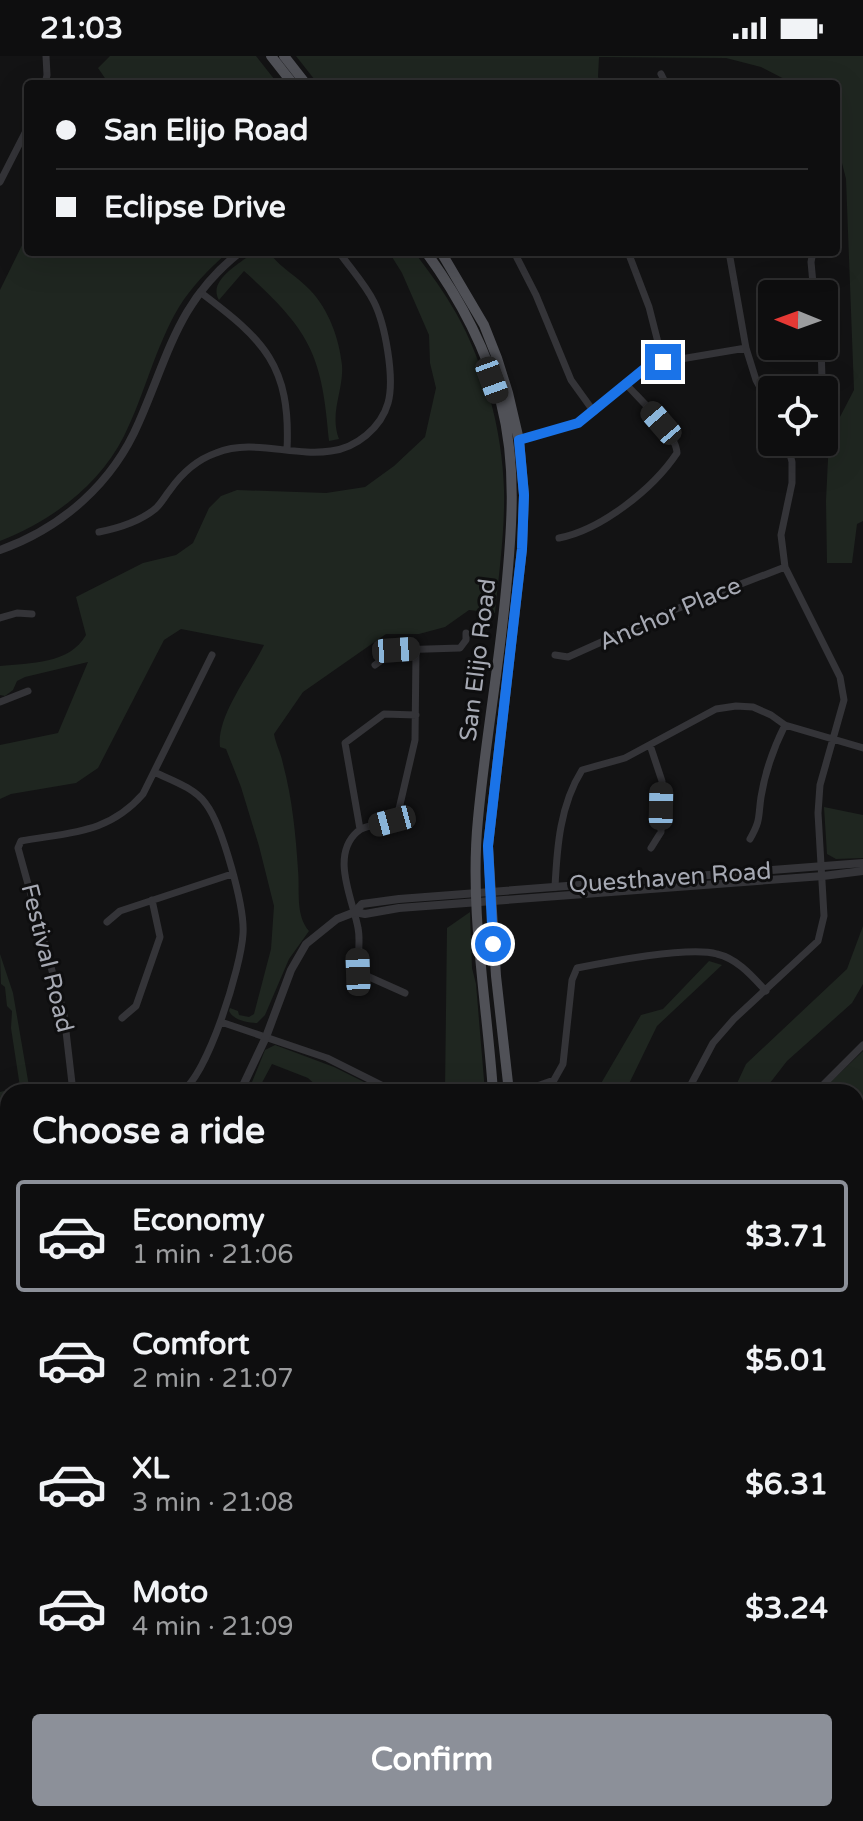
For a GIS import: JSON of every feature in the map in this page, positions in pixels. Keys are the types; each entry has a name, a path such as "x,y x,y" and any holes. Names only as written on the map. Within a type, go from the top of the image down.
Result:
{"main road":[{"path":"271,56 290,80"},
{"path":"284,56 303,80"},
{"name":"San Elijo Road","path":"429,256 475,332 501,404 511,467 513,519 478,821 477,898 492,1084"},
{"name":"San Elijo Road","path":"443,256 484,325 508,393 519,440 524,495 522,549 489,838 490,897 508,1084"}],"street":[{"path":"46,56 46,80"},
{"path":"661,74 664,80"},
{"path":"0,182 24,135"},
{"path":"0,550 29,538 65,517 98,488 140,422 174,333 200,292 236,256"},
{"path":"99,532 126,526 156,508 177,480 196,462 219,451 242,447 313,452 343,449 361,439 376,425 388,403 390,378 385,337 374,302 342,256"},
{"path":"516,256 536,295 571,380 594,412"},
{"path":"630,256 649,307 663,362"},
{"path":"730,256 746,348 758,384"},
{"path":"812,256 813,280"},
{"path":"200,292 255,337 273,361 282,382 289,418 287,450"},
{"path":"519,440 578,423 643,370 663,362 746,348"},
{"path":"559,538 579,534 644,491 677,453 677,445 661,423 625,383"},
{"path":"691,1084 713,1043 818,941 824,916 818,813 820,785 844,700 840,677 785,567 781,535 792,483 790,456"},
{"name":"Anchor Place","path":"555,655 568,657 666,613 785,567"},
{"path":"0,618 17,613 32,614"},
{"path":"375,665 396,650 460,648 466,640 466,633"},
{"path":"405,993 358,972 360,934 346,881 346,847 360,829 392,821 399,809 415,740 416,651"},
{"path":"190,1084 199,1072 221,1022 243,933 232,874 216,818 204,800 154,772 212,655"},
{"path":"0,702 28,691"},
{"path":"555,887 560,827 582,770 625,758 716,709 753,707 785,725 863,748"},
{"path":"360,829 345,743 384,714 416,715"},
{"path":"750,839 759,822 768,769 785,725"},
{"path":"650,745 662,781 661,832 651,848"},
{"name":"Festival Road","path":"72,1084 64,1014 18,848 21,841 102,826 128,811 143,794 154,772"},
{"name":"Questhaven Road","path":"244,1084 266,1037 291,970 306,944 337,919 355,912 362,904 822,872 863,863"},
{"name":"Questhaven Road","path":"490,897 555,887 863,871"},
{"path":"107,922 120,911 232,874"},
{"path":"122,1018 136,1006 160,937 152,900"},
{"path":"543,1084 554,1080 563,1064 572,980 577,968 699,950 720,954 745,968 766,991"},
{"path":"221,1022 327,1058 379,1084"},
{"path":"824,1084 863,1045"}],"shaded area":[{"path":"110,56 256,56 275,80 106,80 98,68"},
{"path":"296,56 863,56 863,521 857,524 852,563 827,563 828,456 838,456 838,421 854,390 846,179 840,155 840,80 786,80 761,67 726,58 599,57 600,80 315,80"},
{"path":"24,241 24,256 224,256 179,307 163,338 124,436 101,471 55,512 0,541 0,290"},
{"path":"249,256 272,256 323,306 332,325 342,365 336,411 339,439 329,441 322,385 316,364 298,327 284,310 244,271 219,300 217,293 221,279"},
{"path":"391,256 417,256 466,332 490,398 500,445 504,490 495,613 469,610 445,627 419,634 386,634 303,692 274,734 291,803 300,910 309,931 289,959 265,1015 257,1023 249,1022 237,1019 229,1011 230,1008 238,1011 239,1015 249,1017 254,1014 271,949 274,906 241,787 226,749 220,747 220,735 229,708 264,645 181,629 164,640 98,768 76,783 11,794 0,799 0,745 58,733 88,662 25,677 17,681 13,690 5,696 0,695 0,666 36,663 70,652 86,635 76,597 143,563 176,555 193,543 209,508 221,496 237,490 326,493 365,487 394,466 425,437 436,388 430,363 429,335"},
{"path":"824,807 863,815 863,858 836,859 827,854"},
{"path":"470,912 472,968 484,1084 445,1084 447,928"},
{"path":"863,926 863,984 852,1003 787,1061 769,1084 737,1084 746,1064 847,969"},
{"path":"0,954 13,993 29,1084 20,1084 11,1028 12,1011 7,1006 5,987 1,984"},
{"path":"709,961 722,965 657,1026 629,1084 601,1084 641,1015 663,1009"},
{"path":"275,1045 334,1067 368,1084 314,1084 308,1078 272,1064 261,1084 251,1084 265,1050"},
{"path":"863,1051 863,1084 828,1084"}],"route":[{"path":"493,944 488,846 522,549 524,495 519,440 578,423 643,370 663,362"}]}
